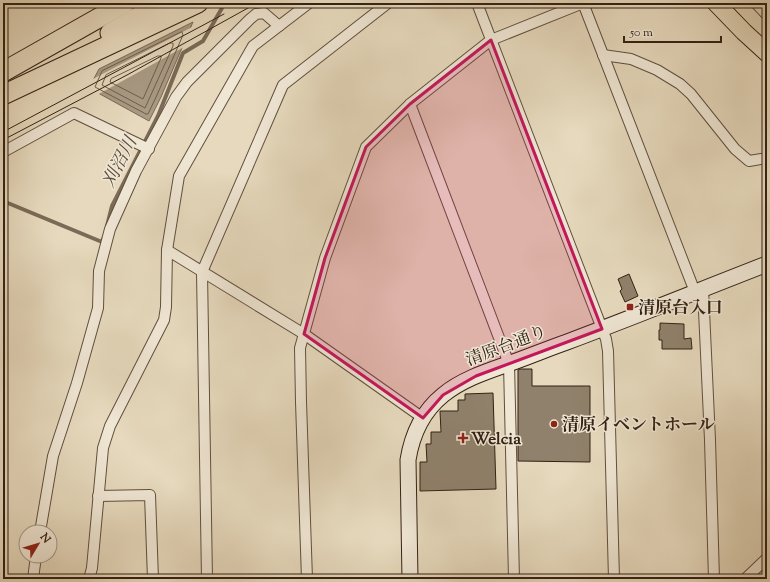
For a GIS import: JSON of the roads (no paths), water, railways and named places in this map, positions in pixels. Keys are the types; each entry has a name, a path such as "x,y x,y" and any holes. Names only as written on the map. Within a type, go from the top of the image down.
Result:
{"highway":[{"path":"3,68 101,3"},
{"path":"3,72 125,3"},
{"path":"3,94 162,3"},
{"path":"3,94 198,3"}],"main road":[{"path":"716,3 767,53"}],"street":[{"path":"89,579 92,568 103,448 110,426 164,320 166,307 168,250 179,176 253,46 309,3"},
{"path":"207,579 202,272 283,85 388,3"},
{"path":"477,3 602,329 608,351 614,579"},
{"path":"307,579 300,348 325,258 366,147 410,104 491,40 583,3 699,290 710,448 714,579"},
{"path":"41,524 53,456 77,383 98,308 98,271 110,229 136,171 144,146 187,82 250,18 256,14 264,13 279,26"},
{"path":"603,54 631,59 657,70 680,84 691,94 735,149 749,161 767,158"},
{"path":"410,104 509,364 514,579"},
{"path":"3,152 74,113 144,146"},
{"path":"168,250 304,334 423,418"},
{"name":"清原台通り","path":"410,579 408,460 410,446 423,418 437,400 456,386 476,376 602,329 767,264"},
{"path":"98,496 150,495 153,579"},
{"path":"745,579 767,558"},
{"path":"33,579 35,564"}],"water":[{"path":"193,22 161,97 149,121 89,88 99,69"}],"waterway":[{"name":"刈沼川","path":"107,226 112,206 158,116 183,53 203,41 222,8"},
{"name":"刈沼川","path":"3,201 102,242 103,239"}],"tram line":[{"path":"3,140 127,75 257,3"},
{"path":"748,3 767,23"},
{"path":"3,132 224,14"}],"place":[{"name":"清原台入口","path":"630,307"},
{"name":"清原イベントホール","path":"554,424"},
{"name":"Welcia","path":"463,438"}]}
